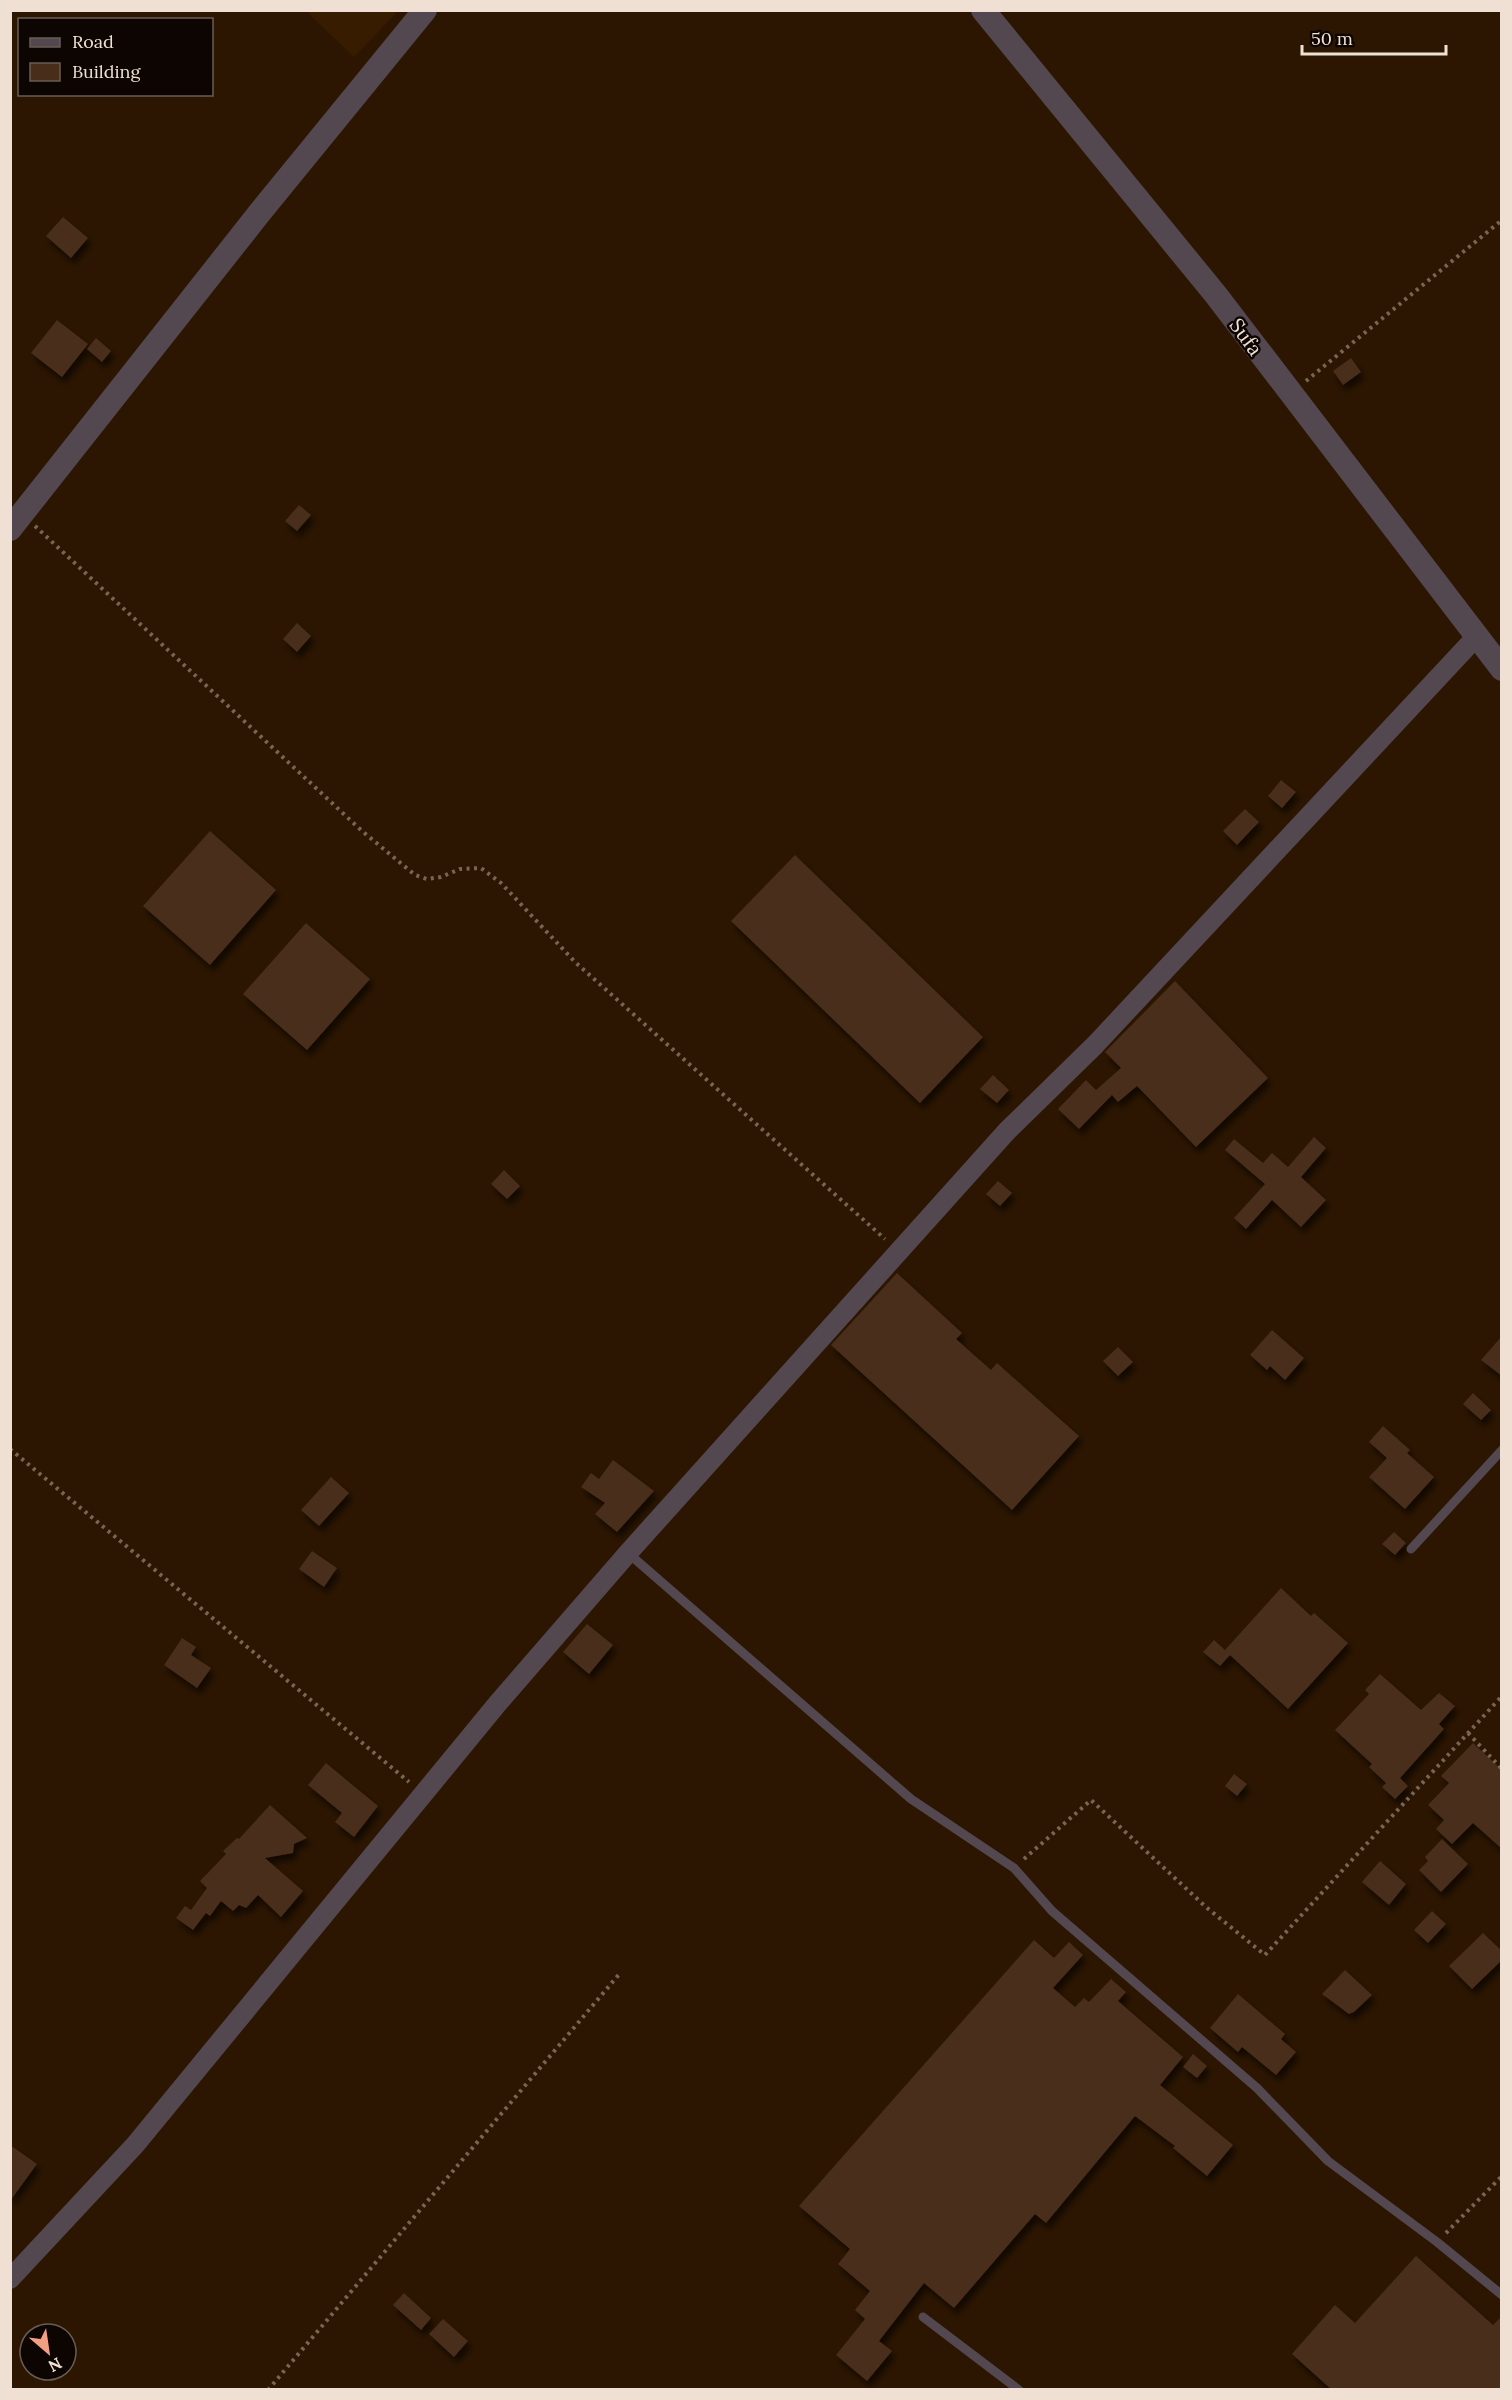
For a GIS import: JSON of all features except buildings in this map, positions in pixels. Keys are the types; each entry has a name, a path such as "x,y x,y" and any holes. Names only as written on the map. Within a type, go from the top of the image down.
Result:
{"street":[{"path":"16,522 254,220 425,10"},
{"name":"Sufa","path":"983,10 1216,295 1289,394 1502,669"},
{"path":"10,2279 135,2145 423,1794 628,1553 1007,1131 1095,1045 1477,636"}],"lane":[{"path":"1411,1549 1502,1450"},
{"path":"628,1553 911,1799 1014,1868 1052,1911 1257,2088 1328,2161 1437,2242 1502,2295"},
{"path":"923,2317 1019,2390"}],"path":[{"path":"1289,394 1502,220"},
{"path":"16,522 362,831 415,875 427,879 441,877 460,869 480,868 501,883 575,963 899,1251"},
{"path":"10,1449 423,1794"},
{"path":"1014,1868 1091,1800 1206,1907 1265,1955 1502,1696"},
{"path":"1468,1734 1502,1769"},
{"path":"268,2390 621,1972"},
{"path":"1437,2242 1502,2176"}],"shaded area":[{"path":"306,11 398,11 354,57"}]}
